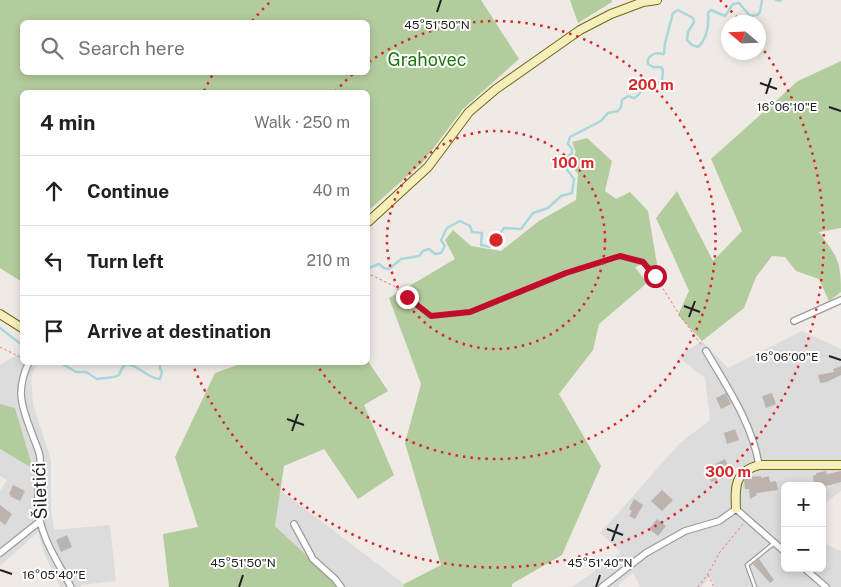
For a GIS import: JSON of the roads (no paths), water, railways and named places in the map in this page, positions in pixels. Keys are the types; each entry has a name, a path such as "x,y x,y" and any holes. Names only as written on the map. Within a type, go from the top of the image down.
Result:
{"street":[{"path":"370,220 428,167 470,112 496,89 580,30 611,14 643,2 657,0"},
{"path":"794,321 841,300"},
{"path":"0,314 20,327"},
{"path":"706,351 742,413 754,440 759,465"},
{"name":"Šiletići","path":"28,365 21,382 20,392 24,410 40,456 39,522 48,544 71,587"},
{"path":"781,549 736,509 736,485 738,480 743,473 759,465 841,464"},
{"path":"602,587 646,553 684,531 719,521 736,509"},
{"path":"0,553 39,522"},
{"path":"294,524 313,559 341,587"},
{"path":"809,572 826,587"}],"lane":[{"path":"755,587 747,565 774,543"}],"waterway":[{"path":"370,268 379,264 389,269 401,259 419,256 423,251 429,249 435,254 441,253 445,246 441,240 447,228 460,221 470,226 472,232 482,233 481,245 490,247 504,228 521,229 533,213 548,208 561,196 572,193 574,179 565,167 566,158 572,153 572,149 568,144 570,137 601,121 608,113 618,111 622,100 628,96 634,98 647,85 662,82 663,70 661,67 653,67 648,64 648,59 655,54 664,54 673,13 678,10 693,18 694,22 688,32 687,40 692,45 698,47 705,36 708,27 708,13 711,10 725,16 733,4 739,3 750,16 757,15 760,12 762,0"},
{"path":"776,0 781,0"},
{"path":"0,328 20,343"},
{"path":"64,365 76,372 86,372 97,379 119,375 125,365"},
{"path":"131,365 151,377 160,379 162,372 160,365"}],"park label":[{"name":"Grahovec","path":"427,60"}]}
